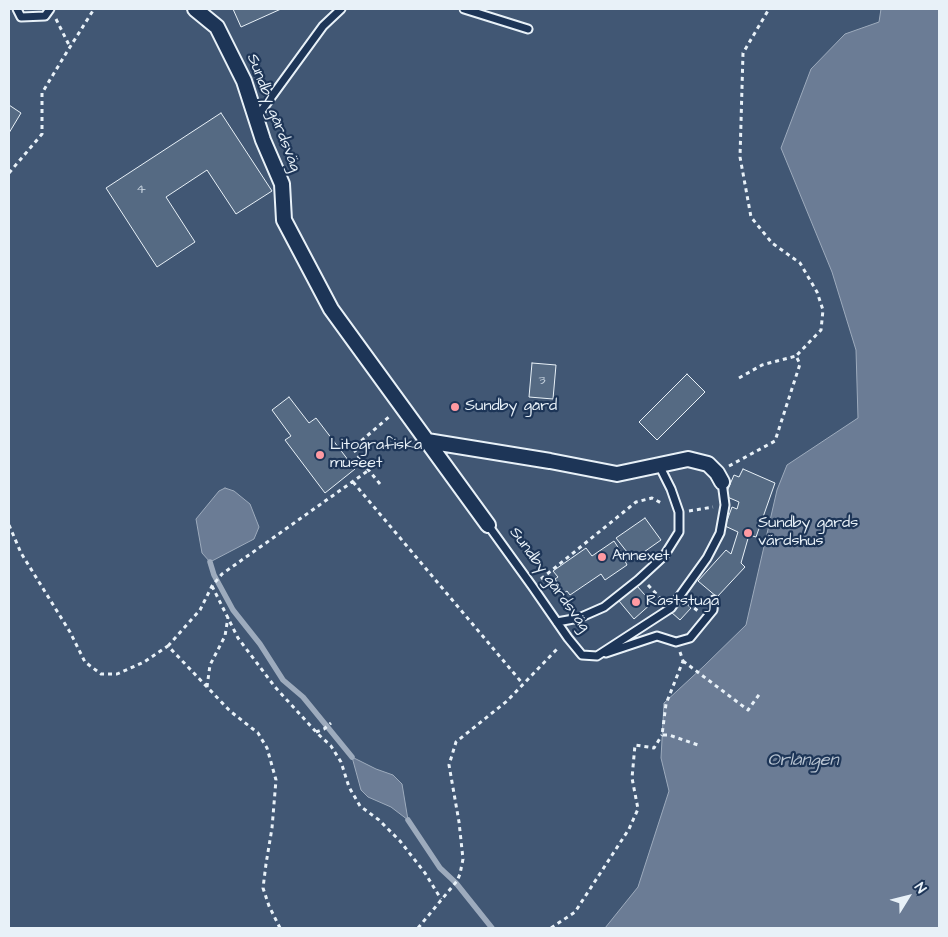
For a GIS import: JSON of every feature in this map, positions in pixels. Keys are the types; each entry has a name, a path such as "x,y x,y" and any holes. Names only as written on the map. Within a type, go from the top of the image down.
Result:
{"street":[{"name":"Sundby gårdsväg","path":"195,9 217,27 244,81 263,140 282,184 284,220 332,308 488,525"},
{"path":"428,441 617,474 688,459 708,464 719,477"}],"lane":[{"path":"17,9 21,17 45,16 52,11"},
{"path":"256,118 323,26 341,9"},
{"path":"464,9 528,29"},
{"path":"557,622 579,618 604,607 664,556 679,532 679,512 671,489 659,465"},
{"path":"597,656 671,608 707,558 720,533 725,505 719,477"},
{"name":"Sundby gårdsväg","path":"488,525 582,655 597,656"},
{"path":"597,656 657,636 676,642 690,638 713,610 714,600"}],"path":[{"path":"9,174 42,134 42,93 94,9"},
{"path":"739,378 762,365 796,356 821,330 822,310 816,292 800,263 772,243 751,217 740,157 743,52 769,9"},
{"path":"52,11 70,47"},
{"path":"719,477 775,441 800,364 796,356"},
{"path":"380,484 353,448 402,406"},
{"path":"9,525 21,553 70,632 85,662 101,674 117,674 144,662 168,646 200,610 212,586 222,574 368,470"},
{"path":"353,482 523,684"},
{"path":"532,586 556,564 636,502 652,498 679,512 725,505"},
{"path":"640,578 671,608"},
{"path":"212,586 238,638 275,688 331,746 340,762 349,787 360,806 379,820 400,841 425,873 441,899"},
{"path":"680,596 707,618"},
{"path":"207,687 210,665 225,636 228,617"},
{"path":"418,928 457,881 460,874 463,859 449,765 456,742 507,700 568,638"},
{"path":"676,642 683,661 748,710 761,692"},
{"path":"168,646 230,711 258,733 267,748 276,780 272,828 263,888 269,906 280,928"},
{"path":"551,928 575,912 629,829 638,809 632,778 635,745 654,748 662,735 666,704 683,661"},
{"path":"316,732 331,723"},
{"path":"662,735 668,735 698,745"}],"shaded area":[{"path":"9,9 939,9 939,928 9,928"}],"water":[{"name":"Orlången","path":"881,9 939,9 939,928 605,928 638,887 669,791 661,758 664,703 746,625 777,490 787,465 858,418 856,350 832,272 781,148 811,69 845,34 879,22"},
{"path":"225,488 234,491 250,504 259,527 254,539 210,562 202,553 196,519 219,491"},
{"path":"352,757 393,775 402,784 408,820 391,807 368,797 361,790"}],"building":[{"path":"233,9 281,9 241,27"},
{"path":"9,105 21,113 9,133"},
{"path":"221,113 272,191 236,214 207,170 166,197 195,242 157,267 106,188"},
{"path":"532,363 556,365 553,399 529,397"},
{"path":"687,374 705,392 657,440 639,422"},
{"name":"Litografiska museet","path":"289,397 309,423 316,418 355,469 325,493 285,440 291,436 272,410"},
{"name":"Sundby gårds värdshus","path":"743,469 775,483 756,537 749,535 741,563 745,567 717,597 698,581 726,550 731,554 738,532 725,526 732,507 737,509 739,502 725,496 734,475 739,477"},
{"name":"Annexet","path":"645,518 661,540 634,559 633,556 625,561 627,565 605,580 601,574 570,595 567,591 564,593 555,579 558,577 553,571 586,548 592,556 614,541 623,555 627,552 616,538"},
{"name":"Raststuga","path":"637,586 652,603 634,619 619,601"},
{"path":"682,600 691,608 680,620 671,612"}],"waterway":[{"path":"210,562 214,575 233,610 260,644 283,680 303,697 352,757"},
{"path":"408,820 440,868 456,883 492,928"}],"place":[{"name":"Sundby gård","path":"455,407"},
{"name":"Litografiska museet","path":"320,455"},
{"name":"Sundby gårds värdshus","path":"748,533"},
{"name":"Annexet","path":"602,557"},
{"name":"Raststuga","path":"636,602"}]}
